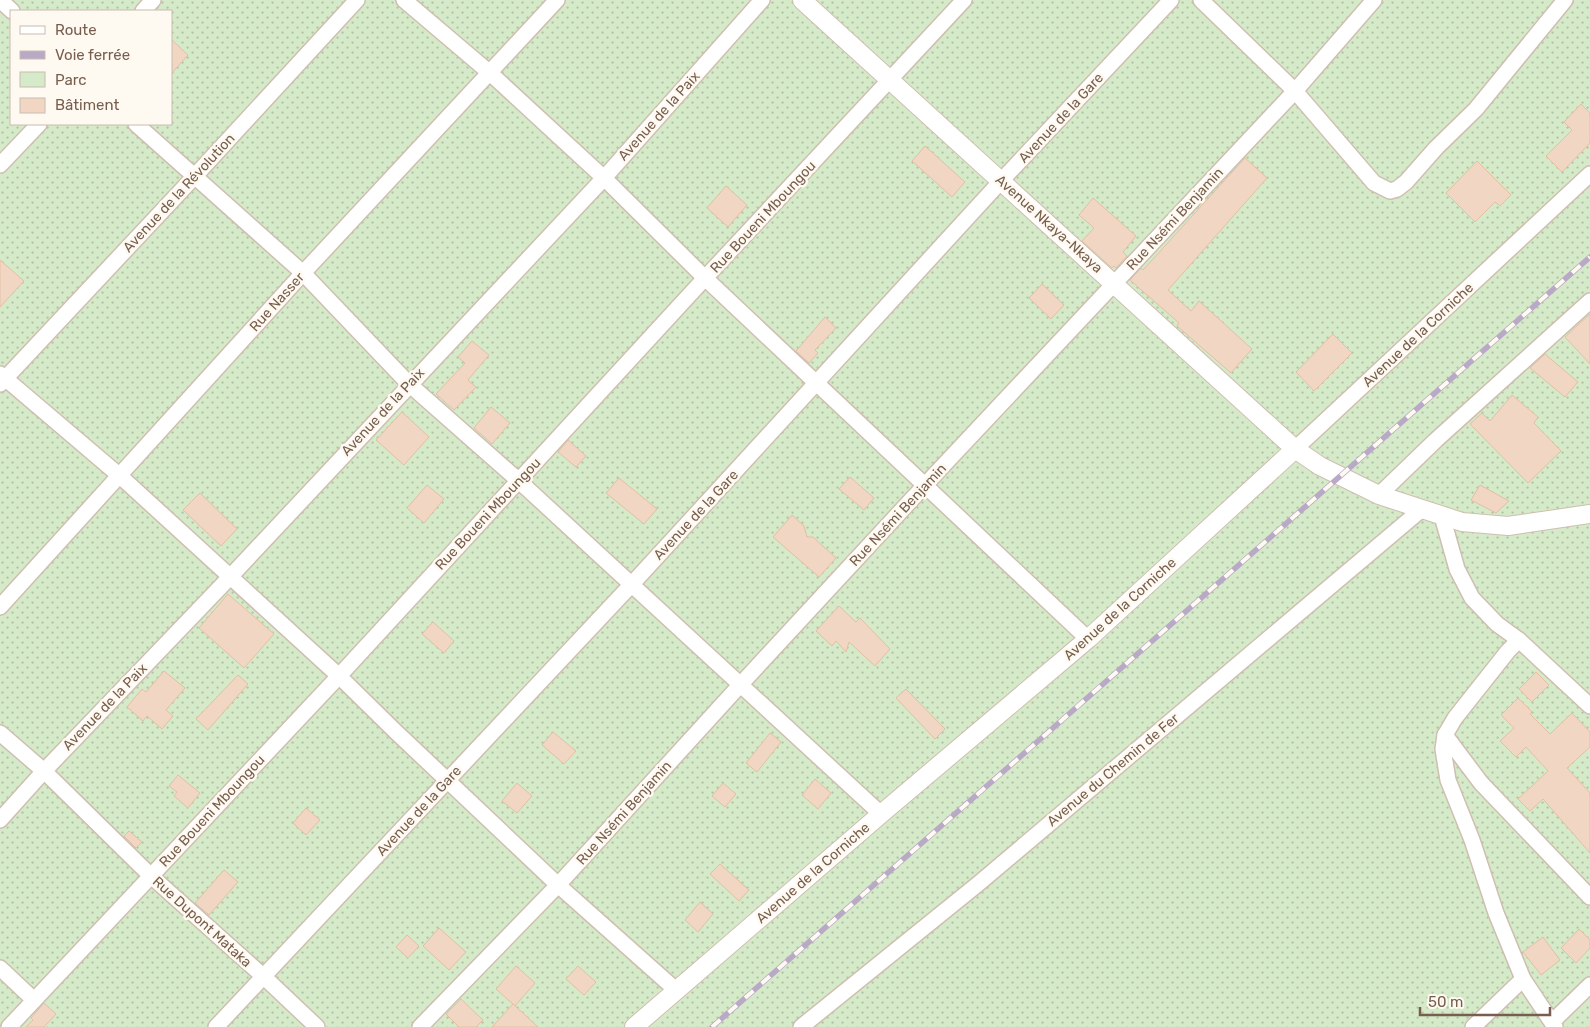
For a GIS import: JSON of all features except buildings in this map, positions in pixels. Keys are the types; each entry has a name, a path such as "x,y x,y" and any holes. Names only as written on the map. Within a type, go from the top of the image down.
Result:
{"street":[{"path":"0,0 11,10"},
{"path":"144,10 153,0"},
{"name":"Avenue de la Révolution","path":"2,379 194,177 356,0"},
{"path":"404,0 490,73 604,178 706,278 1088,639"},
{"name":"Rue Nasser","path":"0,607 303,273 557,0"},
{"name":"Avenue de la Paix","path":"0,820 44,771 230,577 604,178 762,0"},
{"name":"Avenue Nkaya-Nkaya","path":"802,0 1295,450 1320,466 1379,495 1462,522 1508,526 1590,514"},
{"name":"Rue Boueni Mboungou","path":"9,1027 339,676 964,0"},
{"name":"Avenue de la Gare","path":"216,1027 632,584 1171,0"},
{"path":"1201,0 1295,91 1374,183 1390,191 1397,189 1406,182 1436,148 1476,109 1565,0"},
{"name":"Rue Nsémi Benjamin","path":"420,1027 558,885 925,485 1295,91 1374,0"},
{"path":"0,166 38,125"},
{"path":"137,125 303,273 409,384 519,480 881,814"},
{"name":"Avenue de la Corniche","path":"634,1027 1088,639 1295,450 1590,174"},
{"path":"1379,495 1436,440 1590,301"},
{"path":"2,379 120,476 339,676 558,885 676,990"},
{"name":"Avenue du Chemin de Fer","path":"801,1027 985,878 1422,509"},
{"path":"1442,516 1457,569 1472,598 1497,624 1519,640 1590,706"},
{"path":"1519,640 1454,718 1445,734 1443,749 1448,780 1472,840 1496,913 1523,979 1554,1025 1590,984"},
{"name":"Rue Dupont Mataka","path":"0,733 44,771 151,876 317,1027"},
{"path":"1445,734 1481,783 1590,897"},
{"path":"0,968 34,1000"},
{"path":"1473,1027 1523,979"}],"green space":[{"path":"0,0 1590,0 1590,1027 0,1027"}],"railway":[{"path":"712,1027 1590,257"}]}
